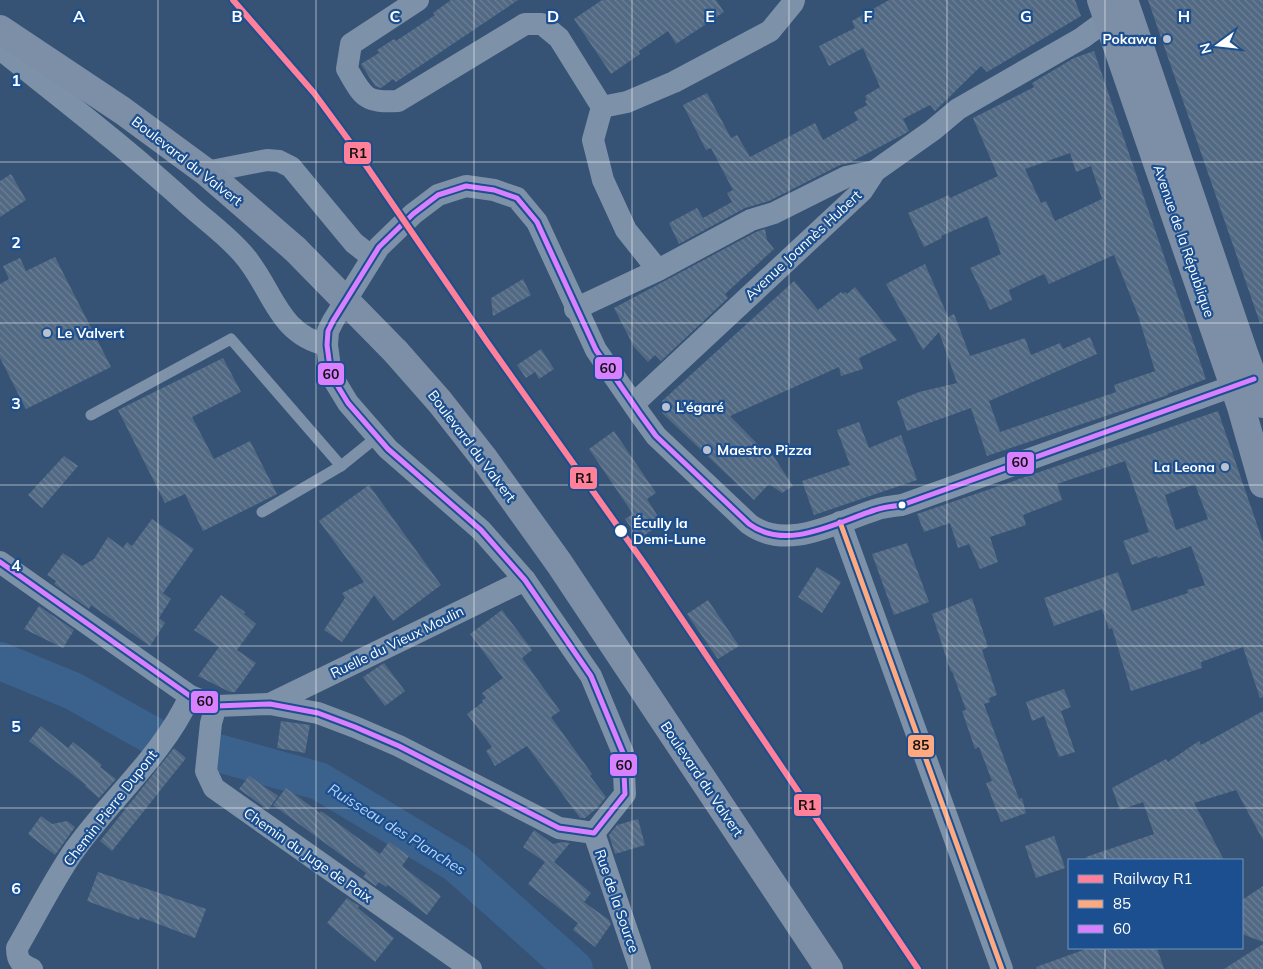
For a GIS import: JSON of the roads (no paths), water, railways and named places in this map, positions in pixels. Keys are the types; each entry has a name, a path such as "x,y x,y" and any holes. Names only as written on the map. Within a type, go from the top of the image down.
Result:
{"main road":[{"name":"Avenue de la République","path":"1111,6 1238,334 1235,386 1263,484"},
{"name":"Boulevard du Valvert","path":"0,29 123,111 206,172 295,249 396,352 440,402 483,457 559,563 829,969"},
{"name":"Avenue de la République","path":"1235,386 1263,404"}],"street":[{"path":"418,0 352,44 346,69 361,94 378,102 398,101 525,24 542,24 559,38 602,107 593,140 603,180 626,230 658,270"},
{"path":"602,107 627,102 674,82 770,31 794,0"},
{"name":"Avenue Joannès Hubert","path":"633,403 862,191 875,171 933,130 958,109 1082,38 1111,6"},
{"path":"0,49 150,169 242,253 264,283 286,321 302,336 313,342 327,345"},
{"path":"206,172 267,160 279,161 291,167 354,243 372,257"},
{"path":"576,309 658,270 751,220 774,213 846,177 875,171"},
{"path":"0,562 187,704 214,715 270,704 318,713 399,746 559,828 594,833 625,794 623,753 591,676 525,580 481,530 388,449 348,403 331,374 327,345 328,331 333,321 379,247 413,214 438,195 466,186 494,190 517,198 536,222 596,350 656,436 757,529 778,535 795,535 818,530 877,509 902,505 1235,386"},
{"path":"840,522 1002,969"},
{"name":"Ruelle du Vieux Moulin","path":"270,704 525,580"},
{"name":"Chemin Pierre Dupont","path":"32,969 20,963 17,957 17,948 71,855 157,748 187,704"},
{"name":"Chemin du Juge de Paix","path":"214,715 206,771 214,788 472,969"},
{"name":"Rue de la Source","path":"594,833 640,969"}],"lane":[{"path":"91,415 230,336 341,466"},
{"path":"262,512 341,466 377,437"}],"waterway":[{"name":"Ruisseau des Planches","path":"0,661 73,691 155,737"},
{"name":"Ruisseau des Planches","path":"218,753 319,781 457,864 574,969"}],"rail line":[{"name":"R1","path":"233,0 314,93 350,142 487,342 646,566 918,969"}],"place":[{"name":"Pokawa","path":"1167,39"},
{"name":"Le Valvert","path":"47,333"},
{"name":"L’égaré","path":"666,407"},
{"name":"Maestro Pizza","path":"707,450"},
{"name":"La Leona","path":"1225,467"},
{"name":"Écully la Demi-Lune","path":"621,531"}]}
